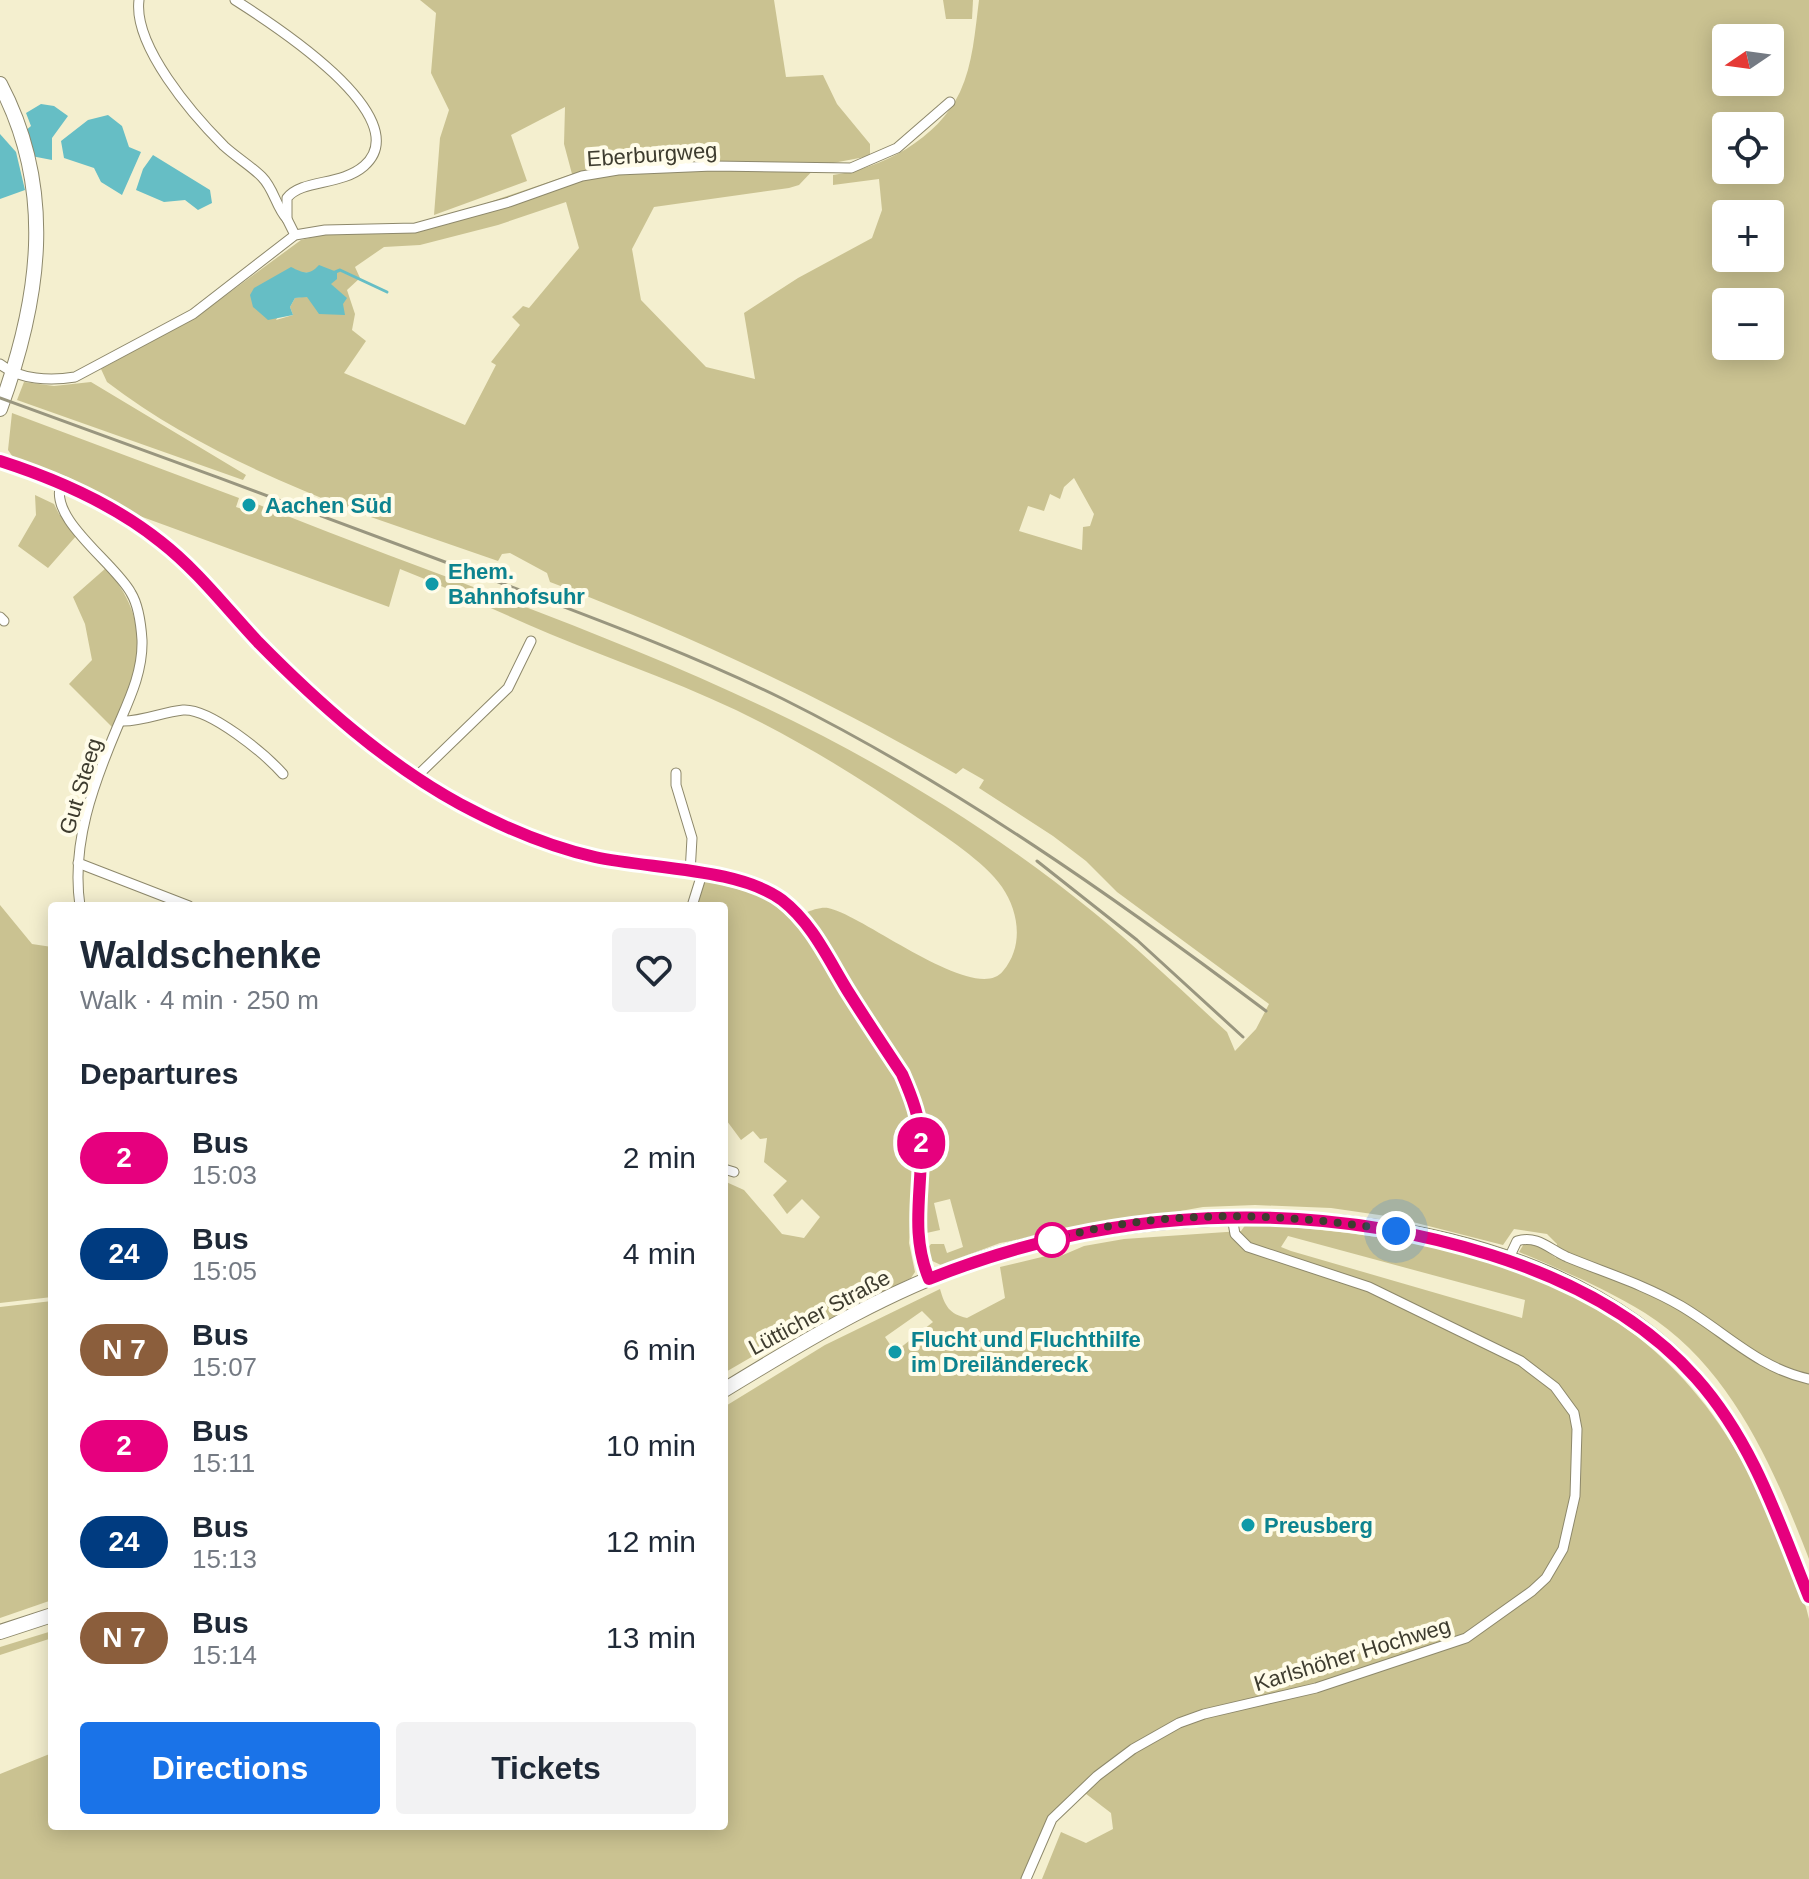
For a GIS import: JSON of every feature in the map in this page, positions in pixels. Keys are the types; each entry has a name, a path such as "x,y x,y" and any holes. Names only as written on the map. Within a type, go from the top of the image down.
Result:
{"main road":[{"path":"0,409 6,368 36,261 38,216 32,165 4,91"},
{"name":"Lütticher Straße","path":"728,1388 813,1336 929,1279 993,1255 1066,1237 1174,1220 1232,1217 1311,1219 1372,1227 1461,1246 1559,1280 1603,1303 1667,1349 1696,1378 1749,1452 1809,1597"},
{"path":"0,1632 48,1616"}],"street":[{"path":"6,368 46,379 75,377 193,314 295,235 263,177 226,148 169,80 145,37 139,0"},
{"path":"235,0 279,29 350,88 365,109 375,134 374,153 356,172 334,182 293,190 287,198 287,219"},
{"name":"Eberburgweg","path":"295,235 325,230 415,228 509,202 582,176 618,170 713,166 851,168 897,148 950,102"},
{"path":"0,461 61,484 129,518 164,544 286,670 350,726 416,777 460,804 534,837 592,857 702,874 758,887 798,914 902,1074 919,1121 921,1146 916,1228 929,1279"},
{"name":"Gut Steeg","path":"61,484 58,491 63,512 119,575 137,604 141,657 121,721 87,809 78,863 80,902"},
{"path":"416,777 508,688 531,641"},
{"name":"Gut Steeg","path":"121,721 187,710 205,714 272,761 283,774"},
{"path":"676,773 676,785 692,838 690,873"},
{"name":"Gut Steeg","path":"78,863 179,902"},
{"path":"693,902 702,874"},
{"name":"Karlshöher Hochweg","path":"1026,1879 1052,1819 1097,1776 1133,1749 1179,1723 1204,1714 1316,1688 1466,1638 1546,1578 1557,1563 1568,1534 1575,1496 1577,1429 1574,1413 1555,1387 1521,1361 1369,1287 1248,1247 1235,1234 1232,1217"},
{"path":"1508,1260 1517,1241 1538,1240 1560,1254 1642,1285 1682,1307 1757,1359 1809,1379"}],"shaded area":[{"path":"420,0 774,0 786,77 823,75 837,104 870,144 870,156 817,166 799,185 789,188 654,207 632,249 641,300 706,367 755,379 744,313 798,278 872,238 882,210 879,179 833,185 833,175 851,172 888,158 906,149 938,124 960,92 968,70 979,0 1809,0 1809,1559 1765,1456 1726,1391 1676,1336 1645,1313 1599,1288 1519,1252 1525,1242 1536,1243 1556,1258 1557,1244 1547,1234 1514,1229 1503,1245 1393,1217 1331,1208 1255,1205 1203,1207 1000,1243 941,1265 930,1260 925,1251 931,1244 944,1244 947,1253 963,1247 950,1199 934,1203 940,1230 922,1234 923,1120 916,1095 894,1052 805,913 828,908 945,968 969,977 989,979 1003,971 1010,961 1017,929 1012,907 1002,887 975,859 861,780 762,723 710,698 400,569 389,607 137,515 68,477 15,460 8,450 12,413 239,498 236,507 254,513 257,504 614,642 754,702 893,775 1029,862 1160,970 1227,1032 1235,1051 1256,1029 1269,1004 1117,892 1086,861 1053,836 979,788 984,780 963,768 956,774 757,670 655,624 550,582 547,573 510,553 502,554 498,561 365,515 368,507 355,502 352,510 256,470 164,421 107,382 101,369 199,315 301,240 322,235 420,231 475,207 572,174 564,144 565,107 511,135 527,181 434,215 440,138 449,110 431,73 436,13","holes":["566,202 579,248 529,308 523,306 512,317 520,325 491,362 496,365 465,425 344,373 366,341 352,330 355,314 347,290 360,278 355,267 384,247 420,245 498,225","312,272 336,292 295,298 290,307 293,315 276,320 303,273","1074,478 1094,514 1090,526 1083,527 1082,550 1019,531 1028,506 1044,511 1050,494 1060,499 1064,487"]},
{"path":"943,0 973,0 972,19 946,19"},
{"path":"24,382 54,386 91,382 246,475 243,480 17,400"},
{"path":"35,495 54,504 77,535 48,568 18,546 36,515"},
{"path":"106,568 131,608 138,646 130,685 113,728 69,684 92,660 85,624 73,597"},
{"path":"703,880 765,896 805,931 896,1078 906,1099 915,1145 909,1243 915,1272 911,1278 823,1324 819,1318 728,1371 728,1183 744,1190 782,1234 804,1238 820,1217 802,1199 787,1214 773,1195 787,1181 764,1162 767,1138 760,1139 753,1131 741,1140 728,1122 728,902 696,902"},
{"path":"0,905 32,944 48,946 48,1297 0,1303"},
{"path":"1246,1224 1334,1231 1417,1244 1495,1264 1566,1292 1631,1331 1687,1383 1736,1450 1776,1534 1809,1619 1809,1879 1042,1879 1061,1832 1086,1843 1113,1829 1111,1813 1081,1790 1055,1816 1026,1879 0,1879 0,1774 48,1755 48,1830 728,1830 728,1405 825,1345 940,1289 949,1308 967,1318 1005,1298 1000,1267 1046,1256 1056,1258 1084,1246 1124,1239 1241,1231","holes":["1288,1236 1525,1300 1522,1318 1281,1247","922,1311 933,1322 895,1352 885,1337"]},
{"path":"48,1301 48,1601 0,1618 0,1307"},
{"path":"48,1632 48,1639 0,1655 0,1647"}],"water":[{"path":"41,104 54,106 68,116 52,138 52,160 21,154 24,132 31,126 26,113"},
{"path":"108,115 122,126 129,147 141,152 122,195 101,182 94,168 64,158 61,141 88,120"},
{"path":"0,134 16,152 25,190 0,199"},
{"path":"153,155 210,190 212,203 198,210 185,200 164,202 136,190 143,169"},
{"path":"319,265 337,272 337,279 331,284 347,298 343,304 345,315 319,314 307,297 295,298 290,307 293,315 268,320 253,307 250,295 254,288 291,267 306,272"}],"waterway":[{"path":"333,273 340,270 387,292"}],"railway":[{"path":"0,398 595,619 783,699 910,768 1032,844 1266,1011"},
{"path":"1037,861 1137,940 1243,1037"}],"bus line":[{"name":"2","path":"0,461 36,473 129,518 164,544 286,670 331,711 416,777 460,804 534,837 592,857 723,876 758,887 782,900 798,914 902,1074 912,1097 919,1121 921,1146 917,1245 929,1279 993,1255 1066,1237 1174,1220 1261,1216 1348,1223 1396,1231 1461,1246 1529,1268 1603,1303 1667,1349 1696,1378 1749,1452 1809,1597"}],"place":[{"name":"Aachen Süd","path":"249,505"},
{"name":"Ehem. Bahnhofsuhr","path":"432,584"},
{"name":"Flucht und Fluchthilfe im Dreiländereck","path":"895,1352"},
{"name":"Preusberg","path":"1248,1525"}],"route":[{"path":"1052,1240 1174,1220 1261,1216 1348,1223 1396,1231"}]}
